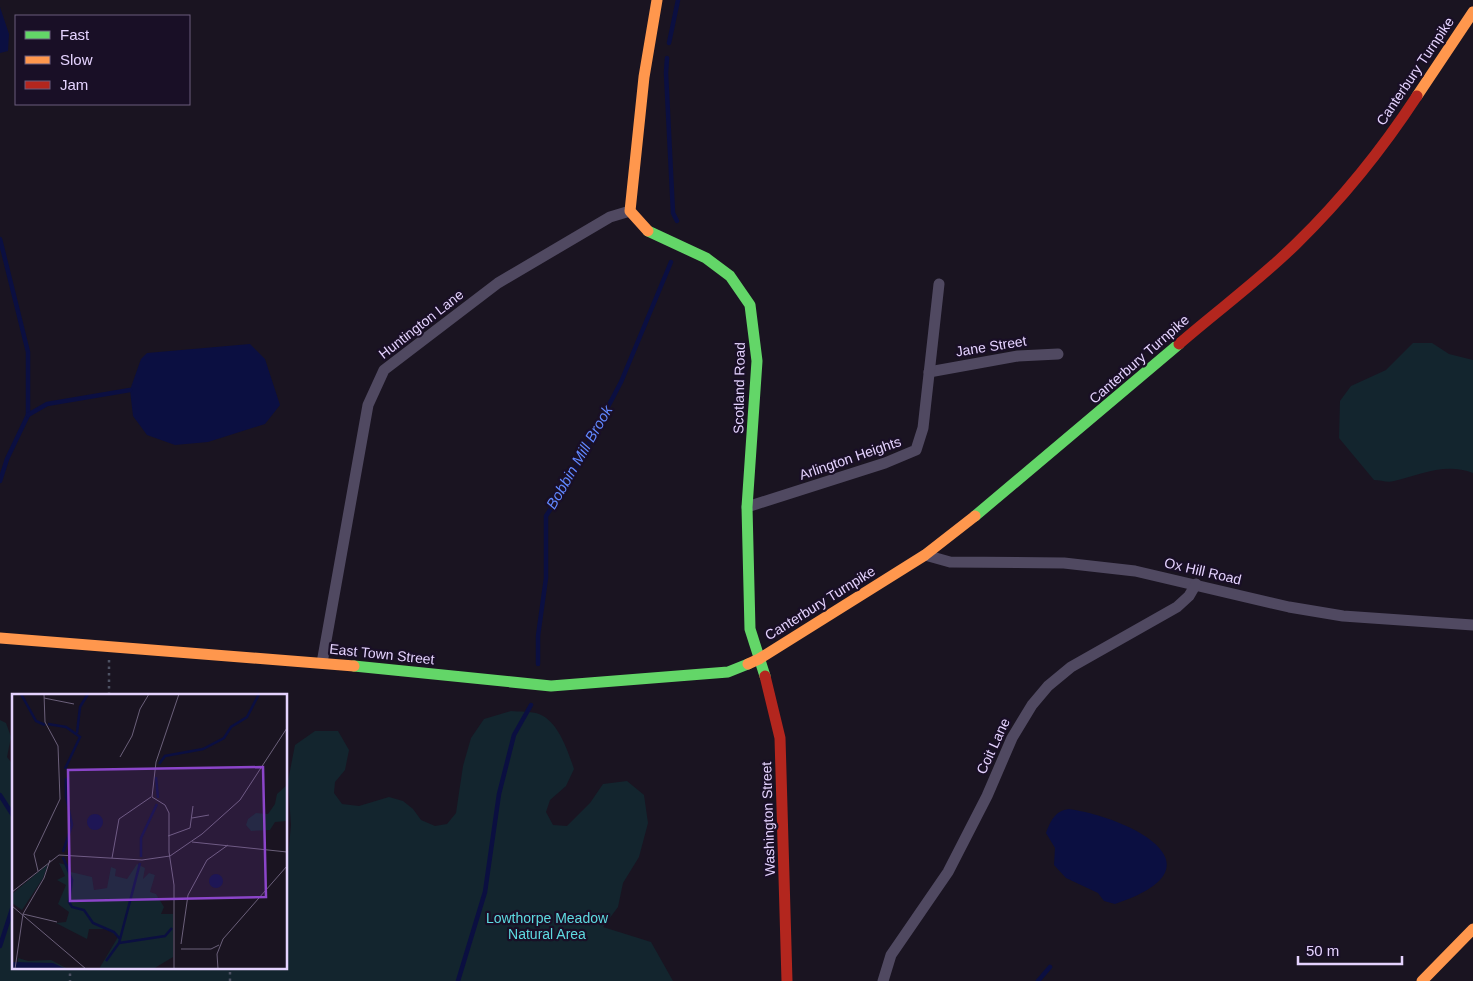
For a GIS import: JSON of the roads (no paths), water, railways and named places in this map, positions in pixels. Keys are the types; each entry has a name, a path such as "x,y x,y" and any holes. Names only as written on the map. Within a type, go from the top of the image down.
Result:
{"street":[{"path":"630,211 644,77 657,0"},
{"name":"Canterbury Turnpike","path":"759,659 925,555 1005,493 1297,242 1354,180 1399,124 1473,12"},
{"name":"Scotland Road","path":"630,211 650,234 706,258 730,276 750,305 757,361 747,507 750,629 759,659"},
{"name":"Huntington Lane","path":"322,663 368,405 384,370 498,283 610,217 630,211"},
{"name":"Arlington Heights","path":"747,507 885,463 914,451 920,441 923,428 939,284"},
{"name":"Jane Street","path":"929,372 1018,356 1058,354"},
{"name":"Ox Hill Road","path":"925,555 950,562 1064,563 1134,571 1289,606 1343,616 1473,626"},
{"name":"Coit Lane","path":"883,981 891,956 948,872 987,796 1019,724 1032,705 1048,686 1071,667 1177,607 1189,596 1196,584"},
{"name":"East Town Street","path":"0,638 322,663 551,686 728,672 759,659"},
{"name":"Washington Street","path":"759,659 770,690 780,738 787,981"},
{"path":"1422,981 1473,929"}],"waterway":[{"name":"Bobbin Mill Brook","path":"669,43 678,0"},
{"name":"Bobbin Mill Brook","path":"667,58 666,73 673,213 677,221"},
{"path":"0,239 28,352 28,415 7,459 0,481"},
{"name":"Bobbin Mill Brook","path":"538,664 538,636 546,578 546,516 569,481 621,382 671,262"},
{"path":"28,415 47,404 130,390"},
{"name":"Bobbin Mill Brook","path":"458,981 485,892 499,794 514,735 531,705"},
{"path":"0,795 12,814"},
{"path":"0,946 12,909"},
{"path":"1038,981 1050,967"}],"park label":[{"name":"Lowthorpe Meadow Natural Area","path":"547,926"}]}
